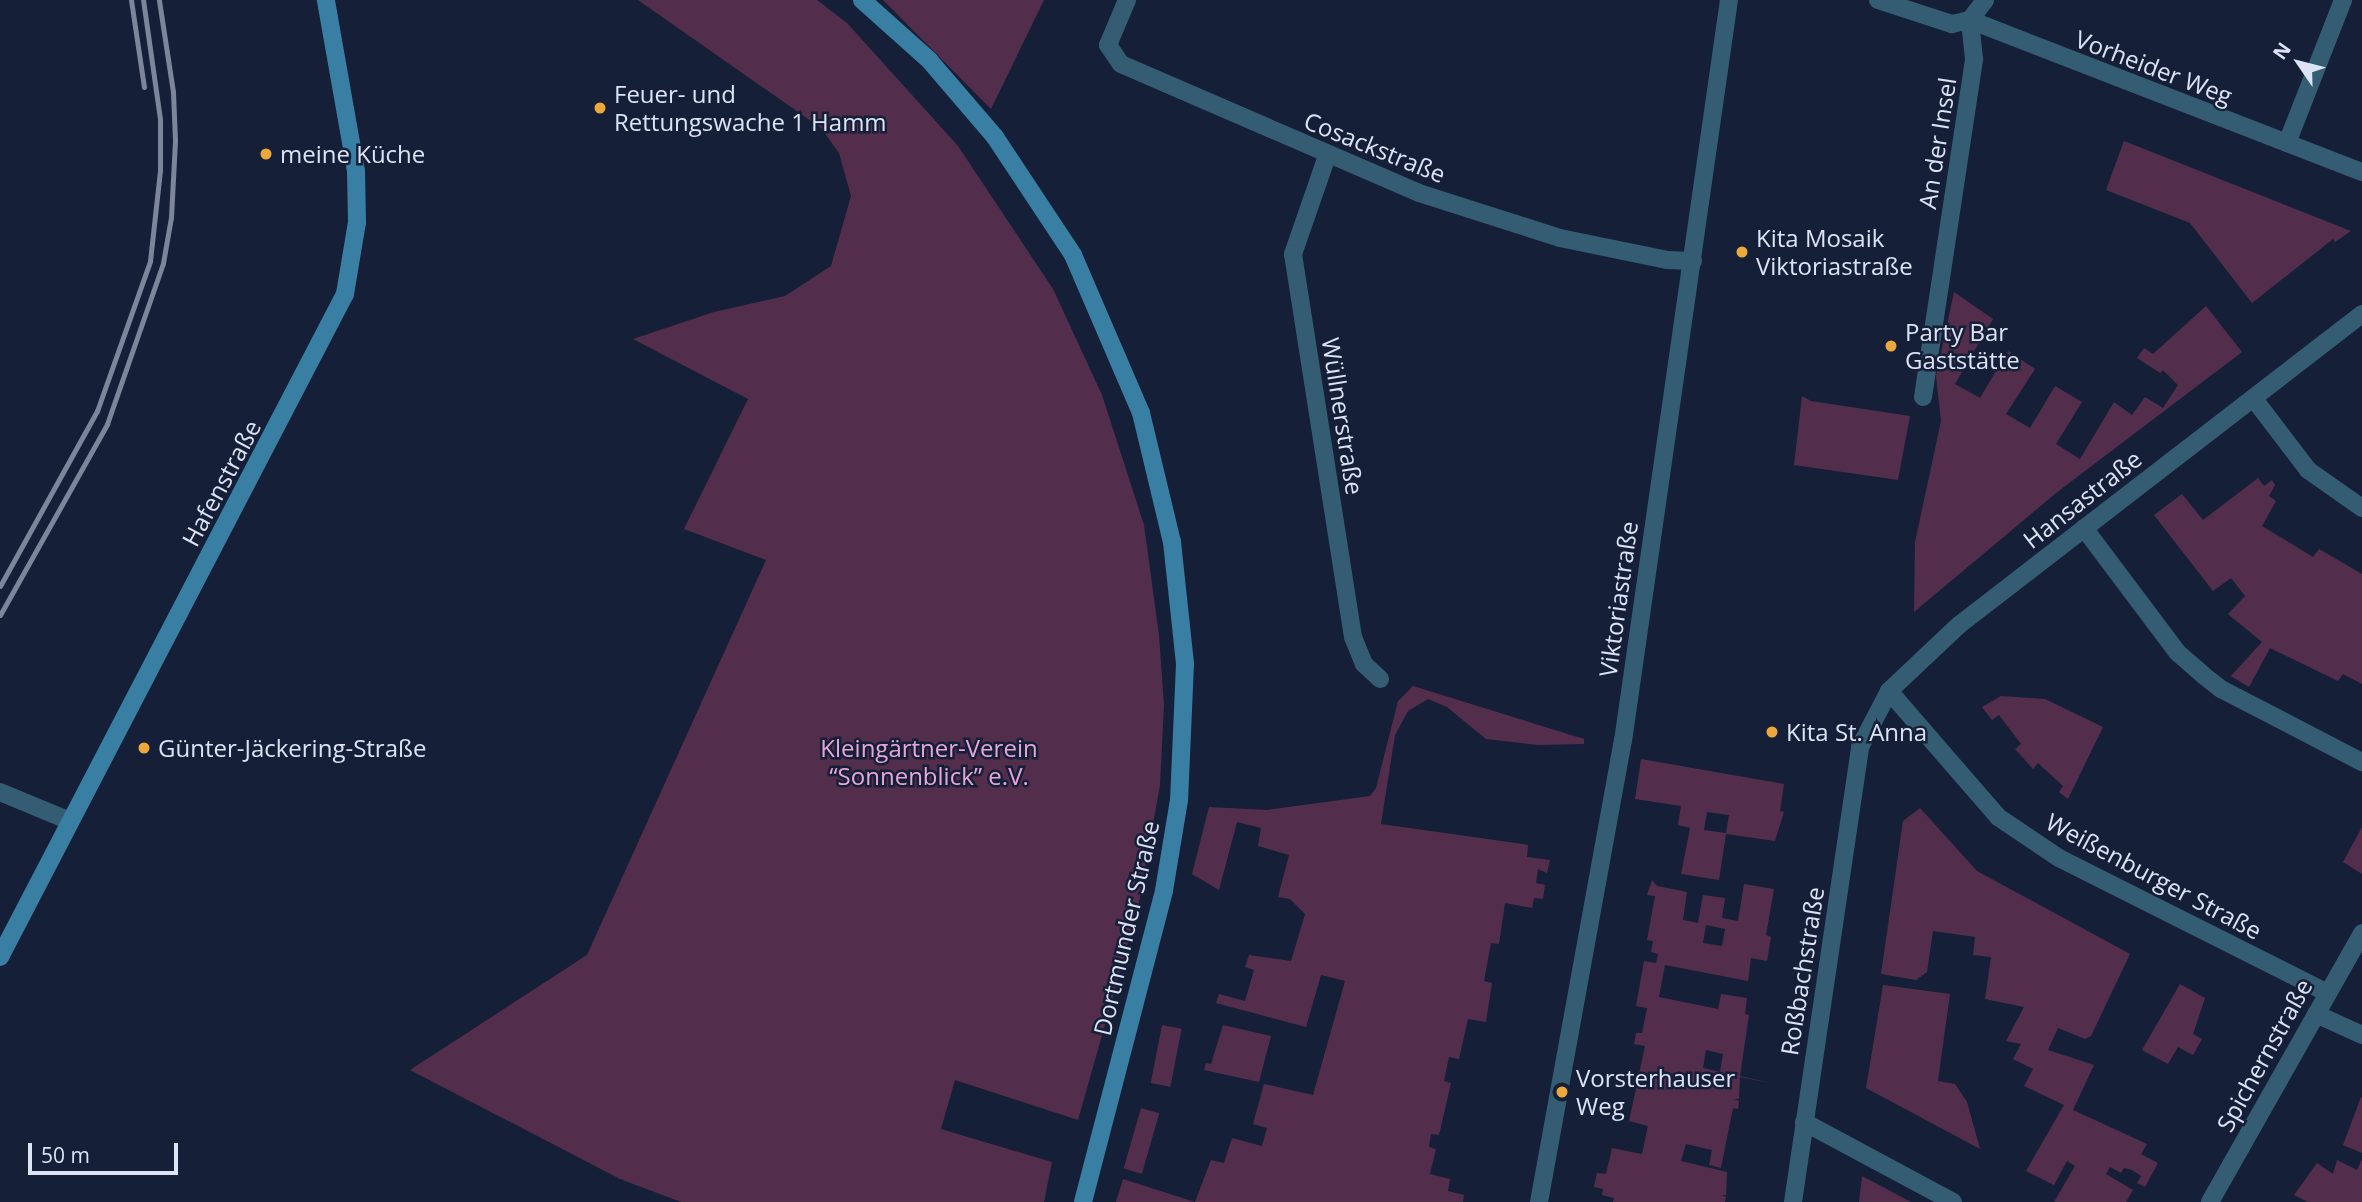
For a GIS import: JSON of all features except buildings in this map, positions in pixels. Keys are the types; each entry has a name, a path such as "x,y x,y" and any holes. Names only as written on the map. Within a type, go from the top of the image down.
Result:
{"main road":[{"name":"Hafenstraße","path":"0,957 345,294 358,196 327,0"},
{"name":"Dortmunder Straße","path":"862,0 929,60 995,137 1073,255 1141,413 1172,542 1185,664 1179,800 1164,891 1083,1202"}],"street":[{"name":"Cosackstraße","path":"1127,0 1108,45 1113,58 1327,156 1419,193 1560,238 1667,260 1693,261"},
{"name":"Viktoriastraße","path":"1539,1202 1623,741 1729,0"},
{"path":"1878,0 1952,24 1970,20 1985,0"},
{"path":"2287,143 2343,0"},
{"name":"Vorheider Weg","path":"1970,20 2362,172"},
{"name":"An der Insel","path":"1923,397 1974,59 1970,20"},
{"name":"Wüllnerstraße","path":"1327,156 1293,254 1353,638 1364,664 1380,679"},
{"name":"Hansastraße","path":"1860,747 1889,691 1933,646 2362,314"},
{"path":"2254,399 2308,470 2362,508"},
{"path":"2084,528 2178,653 2203,675 2221,689 2362,762"},
{"name":"Weißenburger Straße","path":"1889,691 1998,817 2059,858 2327,993"},
{"name":"Roßbachstraße","path":"1793,1202 1860,747"},
{"path":"0,792 70,821"},
{"name":"Spichernstraße","path":"2210,1202 2362,933"},
{"path":"2316,1014 2362,1035"},
{"path":"1804,1122 1953,1202"}],"green space":[{"name":"Kleingärtner-Verein “Sonnenblick” e.V.","path":"638,0 817,0 847,23 958,146 1053,289 1102,395 1144,525 1159,635 1164,705 1160,785 1138,908 1078,1120 955,1080 941,1129 1052,1162 1044,1202 681,1202 620,1179 410,1070 587,955 766,560 684,529 748,399 633,339 714,312 785,296 831,266 851,196 839,153 821,128"},
{"path":"883,0 1044,0 991,109"},
{"path":"2124,141 2351,231 2335,242 2333,239 2252,303 2190,223 2106,190"},
{"path":"1954,292 1993,319 1955,384 1980,398 2008,351 2035,369 2006,414 2030,428 2055,386 2082,402 2056,444 2080,459 2114,402 2132,415 2145,397 2163,408 2178,385 2163,370 2160,373 2137,358 2144,348 2153,354 2206,306 2242,352 2056,493 1914,612 1915,542 1941,421 1936,376"},
{"path":"1802,396 1811,401 1910,416 1898,480 1794,465"},
{"path":"2258,478 2264,486 2272,480 2275,485 2269,496 2276,501 2262,526 2313,557 2319,549 2362,574 2362,684 2343,674 2338,681 2270,648 2249,687 2231,676 2262,642 2228,614 2245,596 2231,578 2213,591 2154,515 2182,494 2203,520"},
{"path":"1413,686 1584,739 1584,744 1538,745 1486,739 1447,707 1428,699 1408,711 1395,735 1381,824 1528,845 1527,857 1550,860 1547,873 1538,869 1536,883 1545,885 1543,899 1534,898 1532,908 1505,903 1499,944 1491,943 1484,981 1492,983 1486,1022 1468,1019 1459,1059 1449,1057 1444,1081 1451,1083 1439,1135 1431,1134 1429,1147 1436,1149 1430,1174 1450,1179 1448,1191 1464,1195 1463,1202 1195,1202 1211,1160 1224,1163 1232,1138 1262,1146 1267,1128 1253,1124 1264,1084 1313,1095 1345,981 1321,975 1306,1027 1216,1003 1219,994 1245,1001 1254,970 1245,967 1249,955 1291,961 1305,914 1290,899 1278,897 1289,855 1258,846 1261,828 1237,822 1219,890 1192,874 1209,807 1267,810 1370,796 1376,788 1398,701"},
{"path":"2001,696 2045,699 2103,727 2068,799 2059,792 2063,786 2038,763 2033,769 2015,749 2021,744 1999,715 1992,720 1982,707"},
{"path":"1641,759 1784,784 1780,811 1784,812 1775,841 1726,834 1719,880 1681,874 1690,828 1678,825 1681,806 1635,799","holes":["1707,812 1729,815 1726,833 1704,830"]},
{"path":"1920,808 1977,871 2130,954 2091,1036 2085,1039 2058,1028 2048,1050 2094,1065 2073,1110 2147,1144 2141,1154 2158,1163 2145,1187 2137,1183 2141,1176 2132,1170 2124,1168 2121,1173 2110,1167 2106,1174 2133,1190 2126,1202 2054,1202 2075,1166 2067,1161 2054,1185 2026,1171 2064,1105 2024,1086 2033,1069 2013,1059 2021,1044 2006,1041 2024,1007 1985,999 1991,957 1973,955 1975,937 1933,931 1927,972 1916,980 1881,974 1903,821"},
{"path":"2362,827 2362,874 2343,862"},
{"path":"1652,880 1657,886 1687,892 1683,920 1698,923 1703,895 1725,898 1722,918 1738,921 1744,884 1774,889 1766,935 1771,937 1767,961 1751,958 1748,981 1665,965 1659,997 1718,1009 1721,994 1747,998 1745,1014 1749,1015 1740,1076 1775,1084 1740,1077 1739,1099 1734,1099 1739,1101 1738,1109 1733,1108 1721,1168 1709,1165 1712,1150 1686,1144 1681,1161 1727,1172 1726,1195 1721,1195 1726,1197 1725,1202 1613,1202 1614,1198 1602,1195 1603,1189 1594,1187 1597,1173 1606,1174 1612,1148 1642,1154 1648,1126 1629,1121 1645,1046 1634,1044 1636,1033 1642,1033 1647,1008 1636,1006 1644,961 1656,963 1658,954 1651,952 1653,941 1647,940 1655,896 1647,895","holes":["1706,925 1725,929 1722,946 1703,943","1706,1050 1723,1054 1720,1072 1703,1068"]},
{"path":"2180,984 2205,998 2193,1034 2202,1039 2193,1055 2178,1047 2168,1064 2142,1050"},
{"path":"1883,985 1950,994 1938,1081 1955,1084 1967,1102 1980,1149 1866,1088"},
{"path":"1162,1025 1182,1029 1170,1087 1151,1083"},
{"path":"1223,1025 1271,1036 1259,1082 1204,1070 1206,1063 1211,1064"},
{"path":"2362,1098 2362,1153 2343,1145"},
{"path":"1141,1108 1159,1113 1142,1174 1124,1169"},
{"path":"2362,1159 2362,1202 2308,1202 2294,1195 2317,1163 2333,1174 2337,1160 2357,1170"},
{"path":"1862,1176 1911,1202 1859,1202"},
{"path":"1123,1179 1195,1202 1116,1202"}],"railway":[{"path":"131,0 144,87"},
{"path":"0,586 97,411 150,261 160,170 160,119 143,0"},
{"path":"0,615 107,424 163,263 171,217 175,140 173,92 159,0"}],"place":[{"name":"Feuer- und Rettungswache 1 Hamm","path":"600,108"},
{"name":"meine Küche","path":"266,154"},
{"name":"Kita Mosaik Viktoriastraße","path":"1742,252"},
{"name":"Party Bar Gaststätte","path":"1891,346"},
{"name":"Kita St. Anna","path":"1772,732"},
{"name":"Günter-Jäckering-Straße","path":"144,748"},
{"name":"Vorsterhauser Weg","path":"1562,1092"}]}
